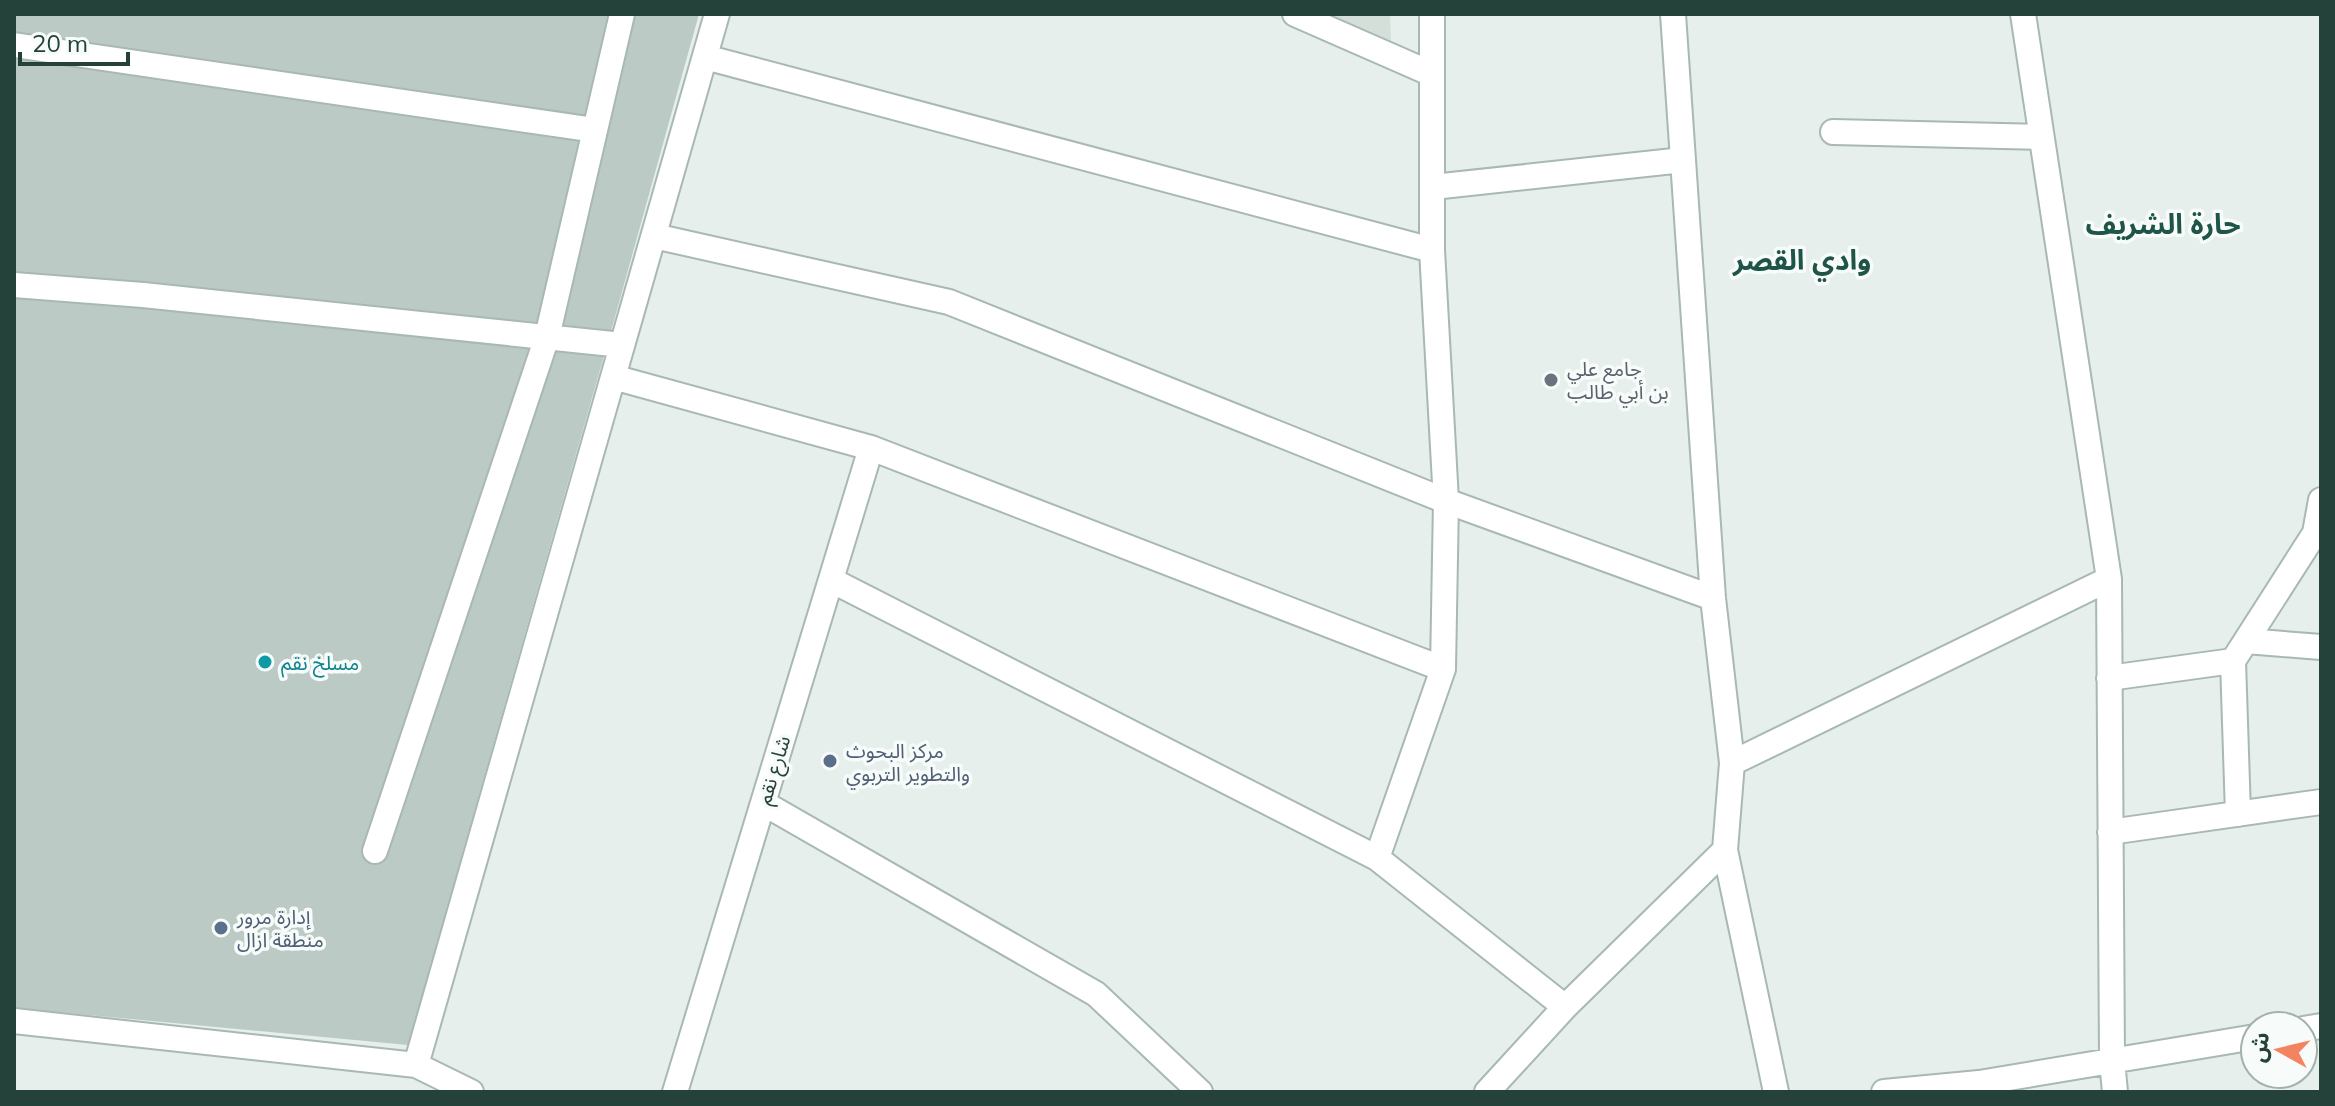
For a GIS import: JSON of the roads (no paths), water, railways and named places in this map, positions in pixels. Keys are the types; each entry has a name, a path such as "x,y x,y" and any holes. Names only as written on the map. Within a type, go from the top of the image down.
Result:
{"street":[{"path":"375,851 547,337 622,14"},
{"path":"416,1065 717,14"},
{"path":"1295,14 1432,74"},
{"path":"1377,858 1443,669 1446,501 1432,250 1432,14"},
{"path":"1673,14 1713,598 1732,763 1725,850 1776,1092"},
{"path":"2023,14 2109,579 2112,1061 2115,1092"},
{"path":"14,45 595,130"},
{"path":"705,57 1432,250"},
{"path":"1833,132 2041,137"},
{"path":"1433,187 1683,160"},
{"path":"654,236 949,302 1446,501 1713,598"},
{"path":"14,285 143,295 622,345"},
{"path":"613,377 871,448 1443,669"},
{"name":"شارع نقم","path":"675,1092 871,448"},
{"path":"2238,814 2239,651 2318,533 2321,500"},
{"path":"1732,763 2109,579"},
{"path":"831,580 1377,858 1565,1007"},
{"path":"2109,678 2239,651 2321,647"},
{"path":"2110,832 2321,802"},
{"path":"763,803 1096,994 1200,1092"},
{"path":"1487,1092 1565,1007 1725,850"},
{"path":"16,1026 416,1065 471,1092"},
{"path":"1884,1092 1980,1087 2239,1040"}],"place":[{"name":"جامع علي بن أبي طالب","path":"1551,380"},
{"name":"مسلخ نقم","path":"265,662"},
{"name":"مركز البحوث والتطوير التربوي","path":"830,761"},
{"name":"إدارة مرور منطقة ازال","path":"221,928"}],"district":[{"name":"حارة الشريف","path":"2163,223"},
{"name":"وادي القصر","path":"1802,259"}]}
